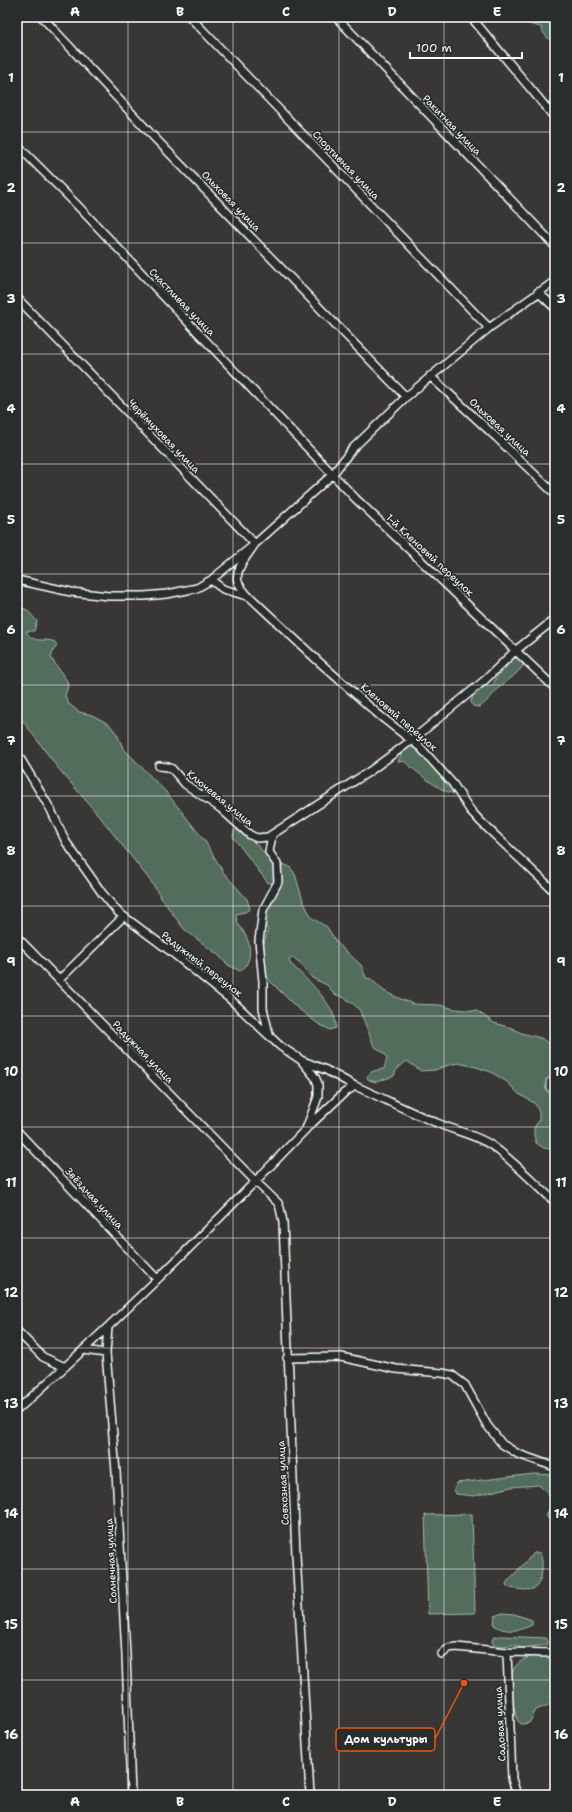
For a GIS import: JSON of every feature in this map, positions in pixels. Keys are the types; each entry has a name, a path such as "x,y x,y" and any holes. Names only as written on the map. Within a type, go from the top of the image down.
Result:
{"street":[{"name":"Ольховая улица","path":"42,17 150,133 406,397"},
{"name":"Спортивная улица","path":"190,17 489,328"},
{"name":"Ракитная улица","path":"336,17 555,246"},
{"path":"471,17 555,118"},
{"name":"Счастливая улица","path":"17,145 76,204 211,348 333,474"},
{"path":"17,580 71,592 130,596 167,594 197,588 212,580 255,544 333,474 352,449 430,376 489,328 555,281"},
{"path":"538,292 555,308"},
{"name":"Черёмуховая улица","path":"17,298 255,544"},
{"name":"Ольховая улица","path":"430,376 555,494"},
{"name":"1-й Кленовый переулок","path":"333,474 356,499 555,688"},
{"path":"248,596 238,582 238,571 255,544"},
{"name":"Кленовый переулок","path":"212,580 223,589 248,596 379,715 412,740 431,758 453,784 470,810 481,822 555,892"},
{"path":"270,1037 263,1008 263,981 259,935 263,910 278,882 277,864 269,852 272,835 370,771 412,740 485,680 515,651 555,619"},
{"name":"Радужный переулок","path":"17,753 52,810 66,842 102,894 123,917 174,954 230,999 270,1037 301,1060 315,1077 318,1091 315,1108 306,1129 108,1327 17,1410"},
{"name":"Ключевая улица","path":"159,766 172,769 185,784 220,808 250,835 260,838 272,835"},
{"path":"59,980 123,917"},
{"name":"Радужная улица","path":"17,936 255,1181"},
{"path":"301,1060 326,1070 355,1086 416,1115 443,1126 462,1131 490,1145 514,1163 555,1202"},
{"path":"306,1129 344,1093 355,1086"},
{"name":"Звёздная улица","path":"17,1131 157,1279"},
{"name":"Совхозная улица","path":"255,1181 273,1198 282,1214 296,1563 310,1795"},
{"name":"Солнечная улица","path":"108,1327 106,1352 116,1472 126,1654 131,1795"},
{"path":"17,1331 43,1357 65,1367"},
{"path":"83,1350 106,1352"},
{"path":"287,1358 341,1357 404,1370 442,1372 452,1375 465,1385 487,1425 502,1444 518,1454 555,1467"},
{"path":"442,1654 450,1648 456,1647 507,1652 555,1653"},
{"name":"Садовая улица","path":"507,1652 512,1779 517,1795"}],"green space":[{"path":"526,17 555,18 555,42 546,36 541,27 525,23 524,19"},
{"path":"17,608 26,609 37,621 34,631 26,631 32,638 55,642 57,646 53,651 51,658 67,681 68,686 65,696 69,704 79,712 92,715 109,724 117,734 123,748 166,792 205,841 223,872 247,899 250,909 236,914 238,923 248,941 250,951 244,968 240,971 228,965 218,955 184,929 152,883 100,817 58,768 17,713"},
{"path":"516,658 523,662 521,669 482,705 479,707 473,706 471,702 473,695 485,686 492,686 498,674 504,670 510,661"},
{"path":"410,746 425,756 439,775 455,789 454,793 436,786 404,761 398,762 402,752"},
{"path":"237,829 241,830 252,840 270,861 276,876 274,883 268,883 233,837 234,831"},
{"path":"283,864 290,867 295,874 303,901 312,918 327,927 337,943 361,965 366,978 371,979 384,991 413,1004 440,1005 455,1009 477,1011 494,1023 512,1028 521,1033 541,1038 555,1049 555,1079 549,1078 546,1080 546,1089 555,1099 555,1150 544,1148 536,1143 534,1128 539,1120 539,1113 534,1103 519,1094 507,1082 491,1072 458,1063 435,1070 421,1071 407,1061 397,1068 394,1076 376,1082 369,1080 367,1078 370,1073 384,1069 387,1058 385,1054 374,1046 360,1011 355,1005 345,998 334,994 327,985 312,978 294,958 289,959 290,963 319,992 332,1011 336,1028 330,1030 317,1023 295,1006 267,978 265,973 263,946 268,930 264,923 266,907 281,883 281,869"},
{"path":"534,1474 555,1475 555,1498 552,1498 539,1485 511,1487 474,1496 456,1494 454,1489 457,1483"},
{"path":"555,1508 555,1519 549,1520 546,1515 549,1510"},
{"path":"472,1514 475,1613 428,1614 425,1515"},
{"path":"534,1553 540,1553 542,1561 541,1578 536,1587 527,1590 507,1587 507,1582"},
{"path":"502,1613 514,1614 532,1620 532,1625 523,1629 513,1630 498,1628 494,1625 495,1616"},
{"path":"494,1637 546,1638 548,1641 546,1645 522,1648 514,1645 501,1646 493,1644 492,1640"},
{"path":"533,1656 555,1656 555,1707 551,1704 536,1710 529,1723 521,1724 517,1720 511,1691 512,1673 516,1666 523,1660"}],"waterway":[{"path":"555,1079 549,1078 546,1080 546,1089 555,1099"}],"place":[{"name":"Дом культуры","path":"464,1683"}]}
